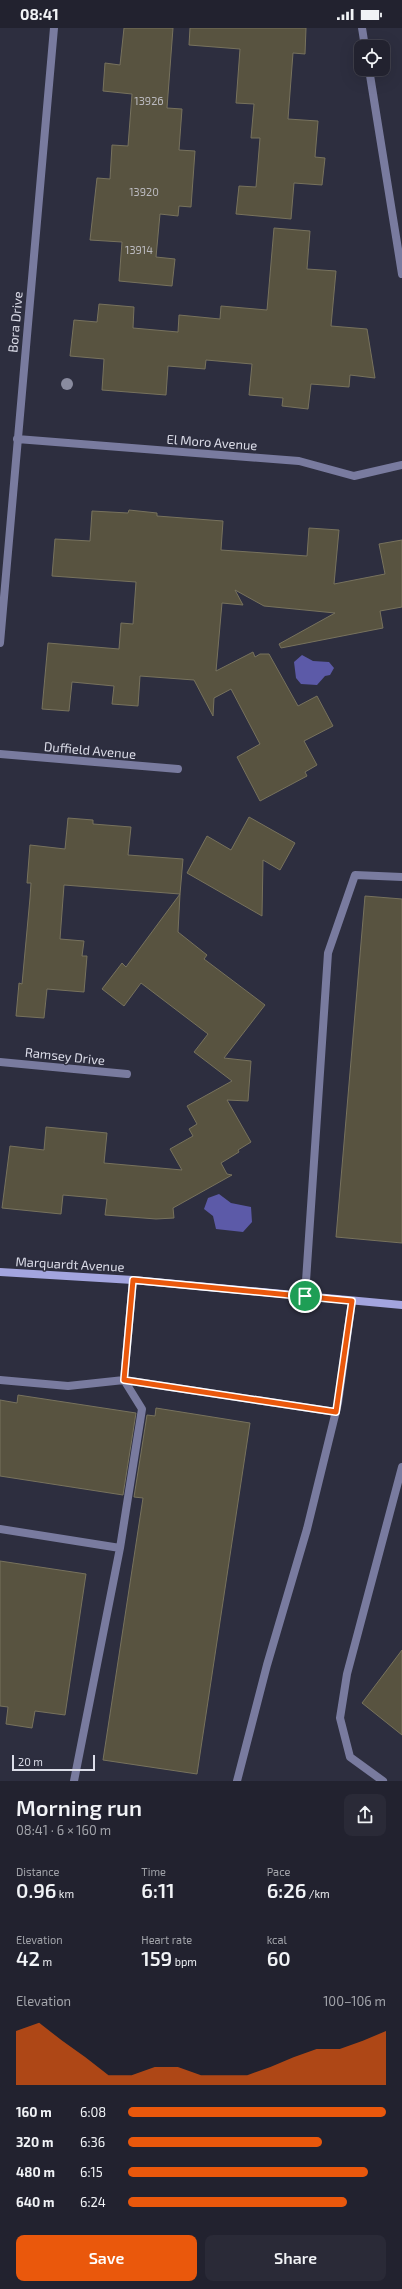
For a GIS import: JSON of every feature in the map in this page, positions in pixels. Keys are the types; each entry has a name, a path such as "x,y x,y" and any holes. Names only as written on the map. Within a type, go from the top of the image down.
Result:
{"street":[{"name":"Bora Drive","path":"0,643 54,28"},
{"path":"362,28 364,40"},
{"path":"370,76 402,274"},
{"name":"El Moro Avenue","path":"17,439 299,461 354,476 402,465"},
{"name":"Duffield Avenue","path":"0,754 178,769"},
{"path":"305,1296 328,953 355,875 402,878"},
{"name":"Ramsey Drive","path":"0,1062 127,1074"},
{"name":"Marquardt Avenue","path":"0,1272 133,1280 402,1305"},
{"path":"74,1781 120,1548 142,1409 124,1380 133,1280"},
{"path":"237,1781 267,1665 307,1529 336,1412 352,1301"},
{"path":"0,1380 68,1386 124,1380 336,1412"},
{"path":"383,1781 350,1757 340,1718 347,1674 402,1467"},
{"path":"0,1529 120,1548"}],"shaded area":[{"path":"302,655 313,661 329,662 334,668 330,675 325,676 317,685 301,684 296,678 294,662"},
{"path":"219,1194 231,1203 251,1207 252,1222 243,1232 216,1229 213,1216 204,1209 208,1198"}],"building":[{"path":"124,28 173,28 167,108 182,109 179,150 195,151 191,207 179,206 178,216 160,214 156,257 175,259 172,286 119,281 122,242 90,240 97,178 110,179 112,145 128,146 132,94 103,91 105,63 120,65"},
{"path":"190,28 306,28 305,54 293,53 288,119 318,121 315,157 325,158 322,185 294,183 291,219 236,214 239,186 256,187 260,138 251,138 254,104 236,103 240,49 189,45"},
{"path":"274,228 310,231 307,269 336,271 331,326 367,329 375,378 350,375 349,387 311,384 308,409 282,406 283,398 249,395 252,364 206,360 205,369 168,366 166,395 102,390 104,359 70,356 74,320 97,322 99,304 134,307 133,328 178,332 179,315 220,319 221,306 267,310"},
{"path":"129,510 157,513 157,516 223,521 221,550 307,556 309,528 339,530 334,584 385,574 379,544 402,540 402,607 380,611 383,628 281,648 279,644 335,613 264,606 235,590 243,605 222,603 216,671 253,652 255,657 260,654 269,654 298,706 317,696 333,726 304,741 317,765 305,772 307,776 260,801 237,757 260,744 231,689 214,698 213,716 194,680 140,676 138,706 112,704 114,686 72,682 69,711 42,709 48,643 119,649 121,623 133,624 136,582 52,576 55,539 90,541 92,511 128,513"},
{"path":"249,817 295,843 280,870 263,860 262,916 187,873 207,836 231,850"},
{"path":"68,818 93,820 93,824 131,827 128,855 183,859 180,894 64,885 60,939 84,941 82,956 87,956 84,992 47,989 44,1018 16,1016 19,983 22,984 30,898 31,883 27,883 30,845 65,849"},
{"path":"180,894 178,932 207,955 204,959 265,1005 224,1058 251,1061 248,1101 227,1100 251,1142 238,1150 239,1152 221,1163 227,1174 232,1175 173,1208 174,1218 156,1219 105,1215 107,1199 63,1195 61,1214 2,1208 10,1146 44,1150 46,1127 107,1133 104,1163 182,1170 170,1149 193,1136 189,1129 197,1124 187,1106 232,1081 194,1052 208,1034 141,983 124,1006 102,989 122,963 126,967"},
{"path":"365,896 402,899 402,1243 336,1237"},
{"path":"18,1395 136,1413 123,1495 0,1476 0,1400 17,1403"},
{"path":"156,1408 250,1423 197,1774 103,1760 143,1498 134,1497 147,1415 155,1416"},
{"path":"0,1561 86,1574 65,1715 35,1711 32,1728 6,1724 8,1707 0,1706"},
{"path":"402,1650 402,1735 362,1703"}],"route":[{"path":"133,1280 305,1296 352,1301 336,1412 124,1380 133,1280"}]}
